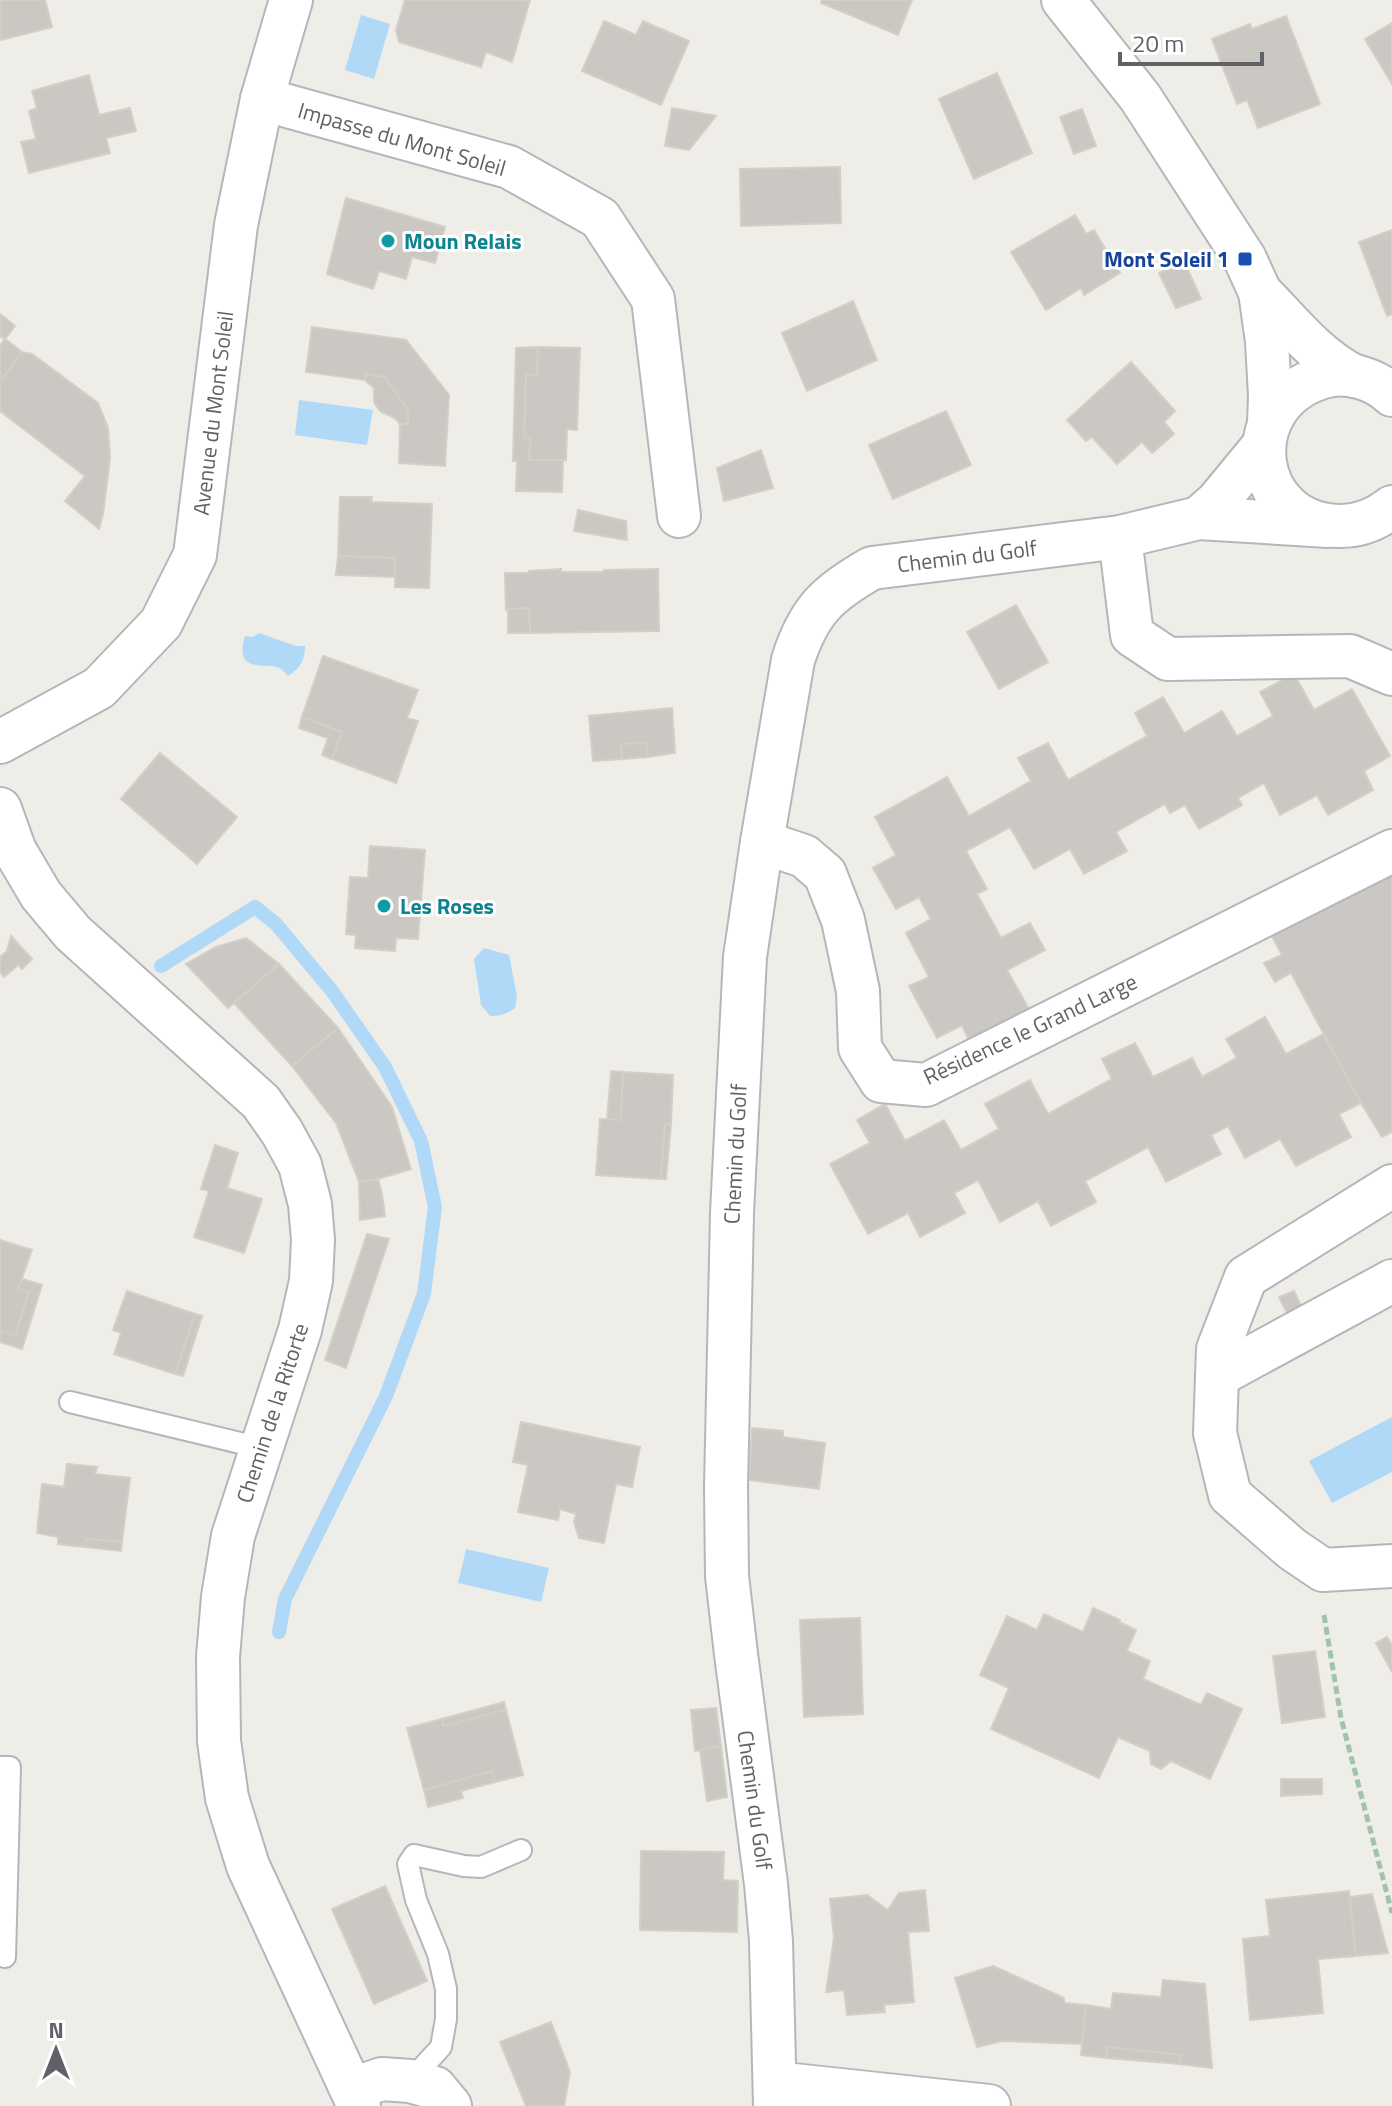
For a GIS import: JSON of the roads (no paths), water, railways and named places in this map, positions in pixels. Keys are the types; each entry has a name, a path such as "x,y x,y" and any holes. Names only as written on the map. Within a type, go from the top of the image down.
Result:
{"street":[{"name":"Avenue du Mont Soleil","path":"0,742 99,688 161,623 195,555 236,225 262,99 291,0"},
{"path":"1063,0 1140,97 1245,259 1260,292 1267,341 1270,396 1265,468 1273,488 1287,506 1306,519 1328,526"},
{"name":"Impasse du Mont Soleil","path":"262,99 509,167 600,218 653,299 679,516"},
{"path":"1260,292 1309,344 1337,368 1381,388"},
{"path":"1199,518 1217,502 1266,434 1282,401 1303,384 1328,376 1381,388"},
{"name":"Chemin du Golf","path":"775,2094 768,1898 727,1576 726,1487 732,1213 745,957 793,660 799,640 809,620 826,599 872,568 1120,537 1199,518 1328,526 1386,520"},
{"path":"1120,537 1132,635 1168,659 1350,656 1392,674"},
{"name":"Chemin de la Ritorte","path":"0,809 15,851 41,895 73,933 261,1102 300,1165 310,1204 313,1240 311,1281 300,1330 233,1536 223,1597 218,1657 219,1741 227,1798 248,1866 355,2097"},
{"name":"Résidence le Grand Large","path":"762,842 804,856 825,874 843,920 858,991 860,1048 881,1081 926,1085 1392,851"},
{"path":"1392,1186 1246,1277 1218,1349 1215,1433 1230,1495 1292,1549 1323,1570 1392,1566"},
{"path":"1217,1376 1392,1281"},
{"path":"355,2097 382,2079 410,2081 435,2088 450,2106"},
{"path":"775,2094 989,2106"}],"lane":[{"path":"70,1402 261,1448"},
{"path":"0,1767 10,1767 5,1957"},
{"path":"410,2081 441,2047 446,2019 446,1989 438,1954 416,1900 408,1864 414,1855 481,1867 521,1850"}],"water":[{"path":"361,15 390,24 374,79 345,70"},
{"path":"299,400 373,410 367,445 295,435"},
{"path":"259,633 296,646 305,646 299,667 288,676 275,666 248,662 242,652 245,636 253,637"},
{"path":"484,948 509,955 517,996 515,1008 503,1014 490,1016 481,1005 474,959"},
{"path":"1392,1417 1392,1472 1332,1503 1309,1461"},
{"path":"466,1549 549,1568 541,1602 458,1583"}],"waterway":[{"path":"161,966 255,907 276,924 332,991 385,1067 421,1141 435,1207 424,1294 386,1396 285,1599 279,1632"}],"place":[{"name":"Moun Relais","path":"388,241"},
{"name":"Mont Soleil 1","path":"1245,259"},
{"name":"Les Roses","path":"384,906"}]}
